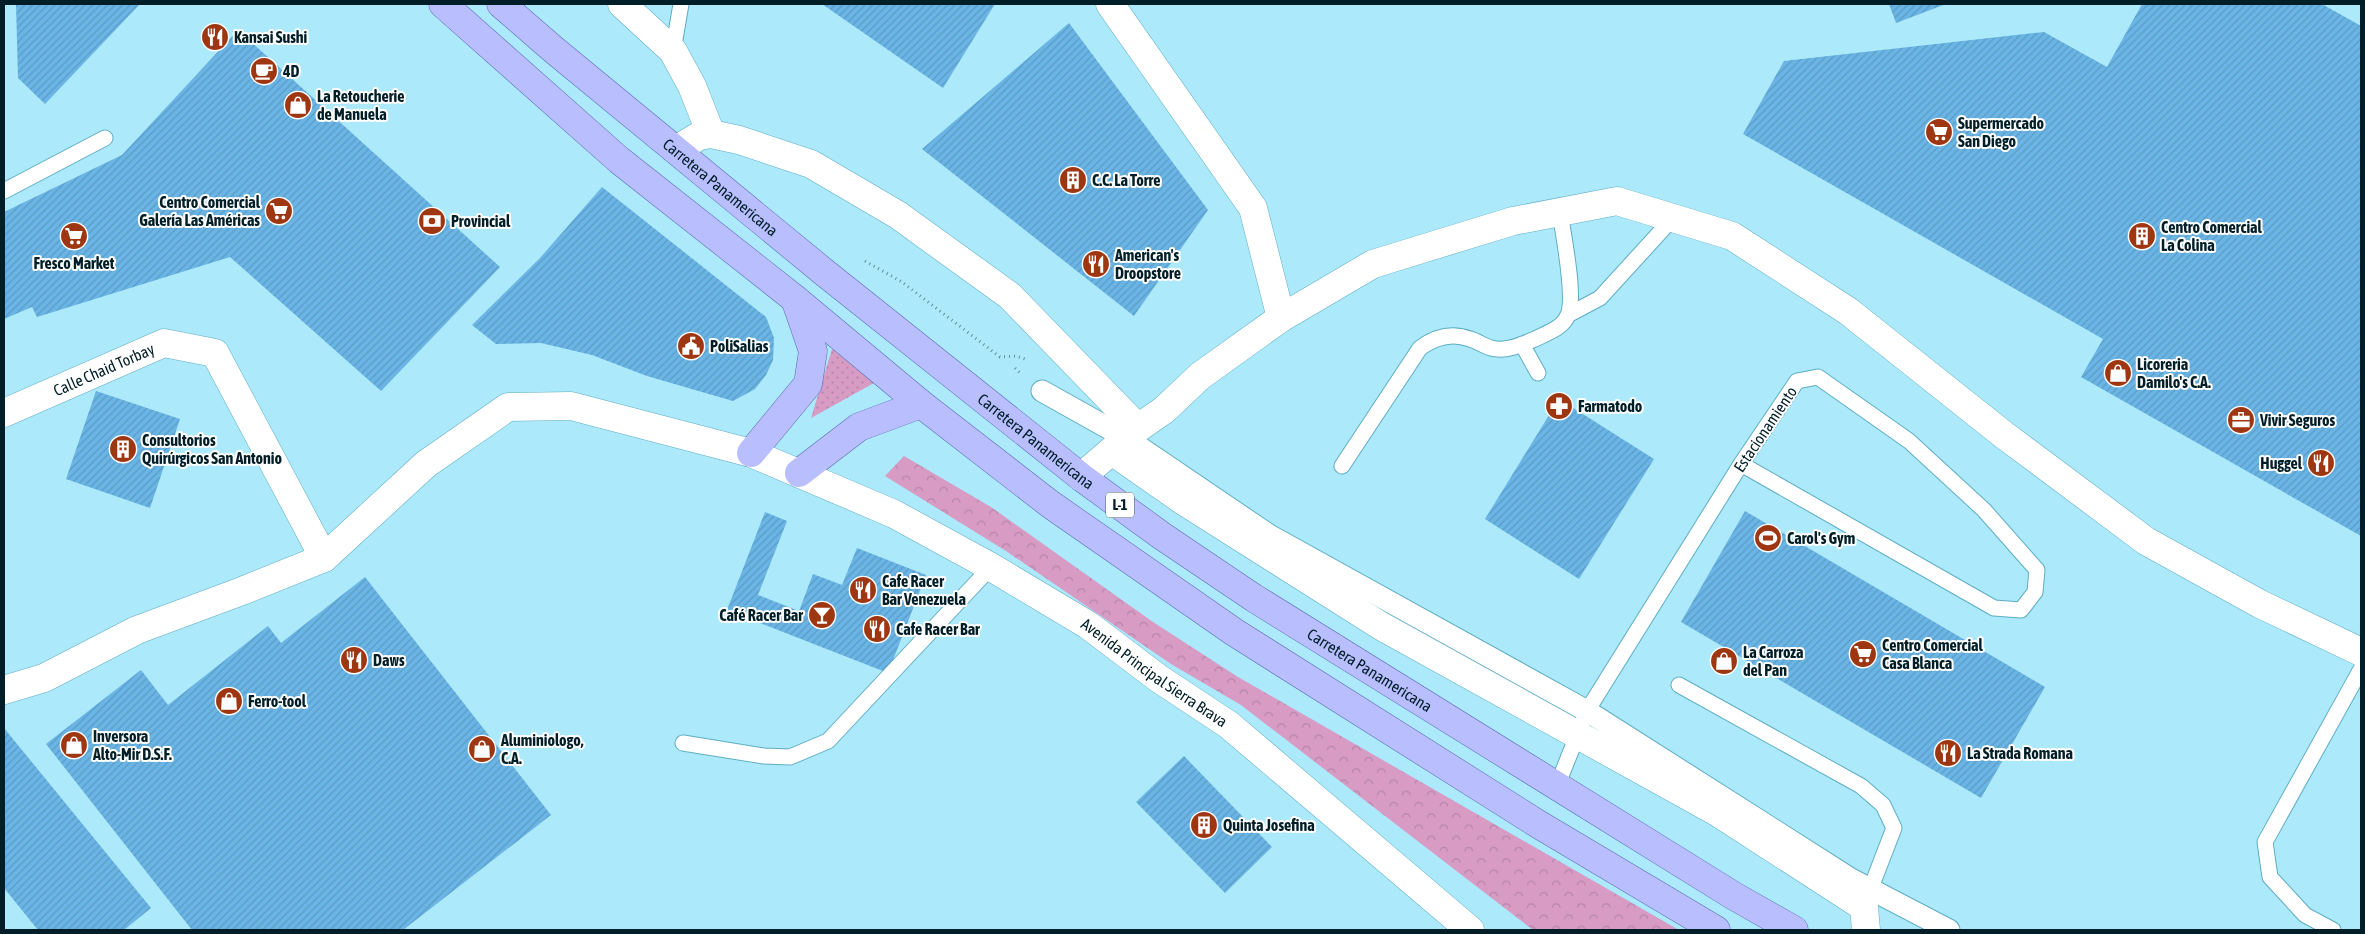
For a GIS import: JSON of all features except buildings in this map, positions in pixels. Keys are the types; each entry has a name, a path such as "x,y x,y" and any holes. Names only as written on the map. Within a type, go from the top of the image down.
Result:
{"main road":[{"name":"L-1","path":"443,4 618,160 796,299 921,404 1050,504 1234,632 1538,824 1716,930"},
{"name":"Carretera Panamericana","path":"501,4 833,279 1081,477 1162,536 1254,598 1734,896 1794,930"},
{"path":"751,452 808,384 813,351 796,299"},
{"path":"799,474 859,427 921,404"}],"street":[{"path":"622,4 673,51 692,86 711,134"},
{"path":"1110,4 1253,208 1281,318"},
{"path":"676,150 698,136 711,134 739,140 811,164 898,215 1010,296 1126,439 1185,502 1381,626 1583,722 1851,878 1949,930"},
{"path":"1081,477 1164,410 1200,376 1281,318 1373,264 1512,221 1617,201 1732,236 1848,312 2004,435 2146,540 2260,604 2361,652"},
{"name":"Calle Chaid Torbay","path":"4,413 164,342 215,353 324,558"},
{"path":"1042,391 1126,439"},
{"name":"Avenida Principal Sierra Brava","path":"324,558 426,464 508,407 571,406 751,452 894,514 991,567 1088,625 1158,678 1229,725 1316,802 1470,930"},
{"path":"4,690 44,678 138,630 242,592 324,558"},
{"path":"1583,722 1717,812 1865,918"}],"lane":[{"path":"673,51 680,4"},
{"path":"4,191 105,138"},
{"path":"1342,466 1420,348 1429,341 1440,337 1457,335 1490,348 1503,350 1522,344 1561,325 1568,315 1571,294 1560,212"},
{"path":"1568,315 1600,298 1672,218"},
{"path":"1522,344 1538,373"},
{"name":"Estacionamiento","path":"1557,786 1583,722 1741,464 1796,381 1818,377 1909,441 1984,510 2036,570 2035,592 2020,610 1994,608 1741,464"},
{"path":"683,742 764,756 790,757 828,741 991,567"},
{"path":"2334,930 2304,915 2270,877 2265,842 2361,669"},
{"path":"1679,685 1861,786 1883,805 1894,828 1865,918"}],"green space":[{"path":"832,349 874,383 811,418"},
{"path":"904,456 991,507 1153,622 1238,677 1679,930 1533,930 1241,705 1171,664 1006,551 885,476"}],"place":[{"name":"Kansai Sushi","path":"215,37"},
{"name":"4D","path":"264,71"},
{"name":"La Retoucherie de Manuela","path":"298,105"},
{"name":"Supermercado San Diego","path":"1939,132"},
{"name":"C.C. La Torre","path":"1073,180"},
{"name":"Centro Comercial Galería Las Américas","path":"279,211"},
{"name":"Provincial","path":"432,221"},
{"name":"Fresco Market","path":"74,236"},
{"name":"Centro Comercial La Colina","path":"2142,236"},
{"name":"American's Droopstore","path":"1096,264"},
{"name":"PoliSalias","path":"691,346"},
{"name":"Licoreria Damilo's C.A.","path":"2118,373"},
{"name":"Farmatodo","path":"1559,406"},
{"name":"Vivir Seguros","path":"2241,420"},
{"name":"Consultorios Quirúrgicos San Antonio","path":"123,449"},
{"name":"Huggel","path":"2321,463"},
{"name":"Carol's Gym","path":"1768,538"},
{"name":"Cafe Racer Bar Venezuela","path":"863,590"},
{"name":"Café Racer Bar","path":"822,615"},
{"name":"Cafe Racer Bar","path":"877,629"},
{"name":"Centro Comercial Casa Blanca","path":"1863,654"},
{"name":"Daws","path":"354,660"},
{"name":"La Carroza del Pan","path":"1724,661"},
{"name":"Ferro-tool","path":"229,701"},
{"name":"Inversora Alto-Mir D.S.F.","path":"74,745"},
{"name":"Aluminiologo, C.A.","path":"482,749"},
{"name":"La Strada Romana","path":"1948,753"},
{"name":"Quinta Josefina","path":"1204,825"}]}
